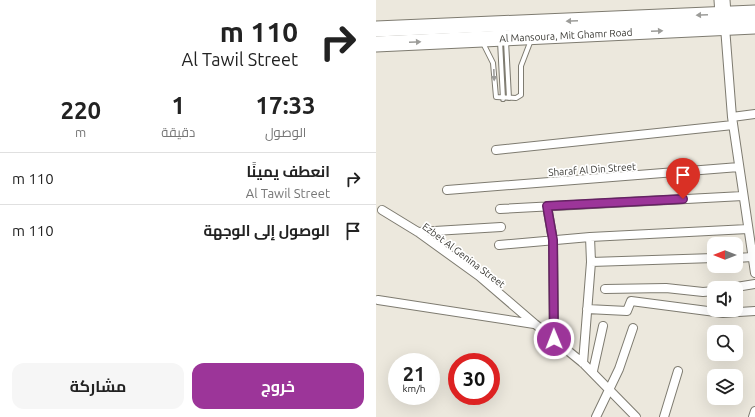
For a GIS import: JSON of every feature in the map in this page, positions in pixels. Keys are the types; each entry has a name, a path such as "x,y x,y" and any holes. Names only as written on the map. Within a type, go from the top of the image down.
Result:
{"highway":[{"name":"Al Mansoura, Mit Ghamr Road","path":"376,29 755,13"},
{"name":"Al Mansoura, Mit Ghamr Road","path":"376,44 532,37 723,14 755,26"}],"street":[{"path":"723,14 732,121 755,273"},
{"path":"496,150 732,121 755,114"},
{"name":"Sharaf Al Din Street","path":"447,190 739,167"},
{"path":"500,209 743,196"},
{"path":"547,206 553,240 554,339"},
{"name":"Ezbet Al Genina Street","path":"382,210 418,232 479,276 583,363 636,417"},
{"path":"418,232 501,227"},
{"path":"499,245 590,236 748,229"},
{"path":"583,363 591,262 590,236"},
{"path":"743,258 752,257"},
{"path":"591,262 707,258"},
{"path":"743,286 755,284"},
{"path":"606,289 666,288 707,292"},
{"path":"378,300 535,324"},
{"path":"587,308 627,311 632,301 723,313 755,311"},
{"path":"593,372 603,326"},
{"path":"596,417 610,390 633,328"},
{"path":"664,417 678,371"},
{"path":"753,417 755,411"}],"lane":[{"path":"481,39 492,60 495,96 504,99 518,98 521,95 521,66 532,37"},
{"path":"503,38 509,98"},
{"path":"503,38 504,99"}],"route":[{"path":"554,339 553,240 547,206 683,199"}]}
